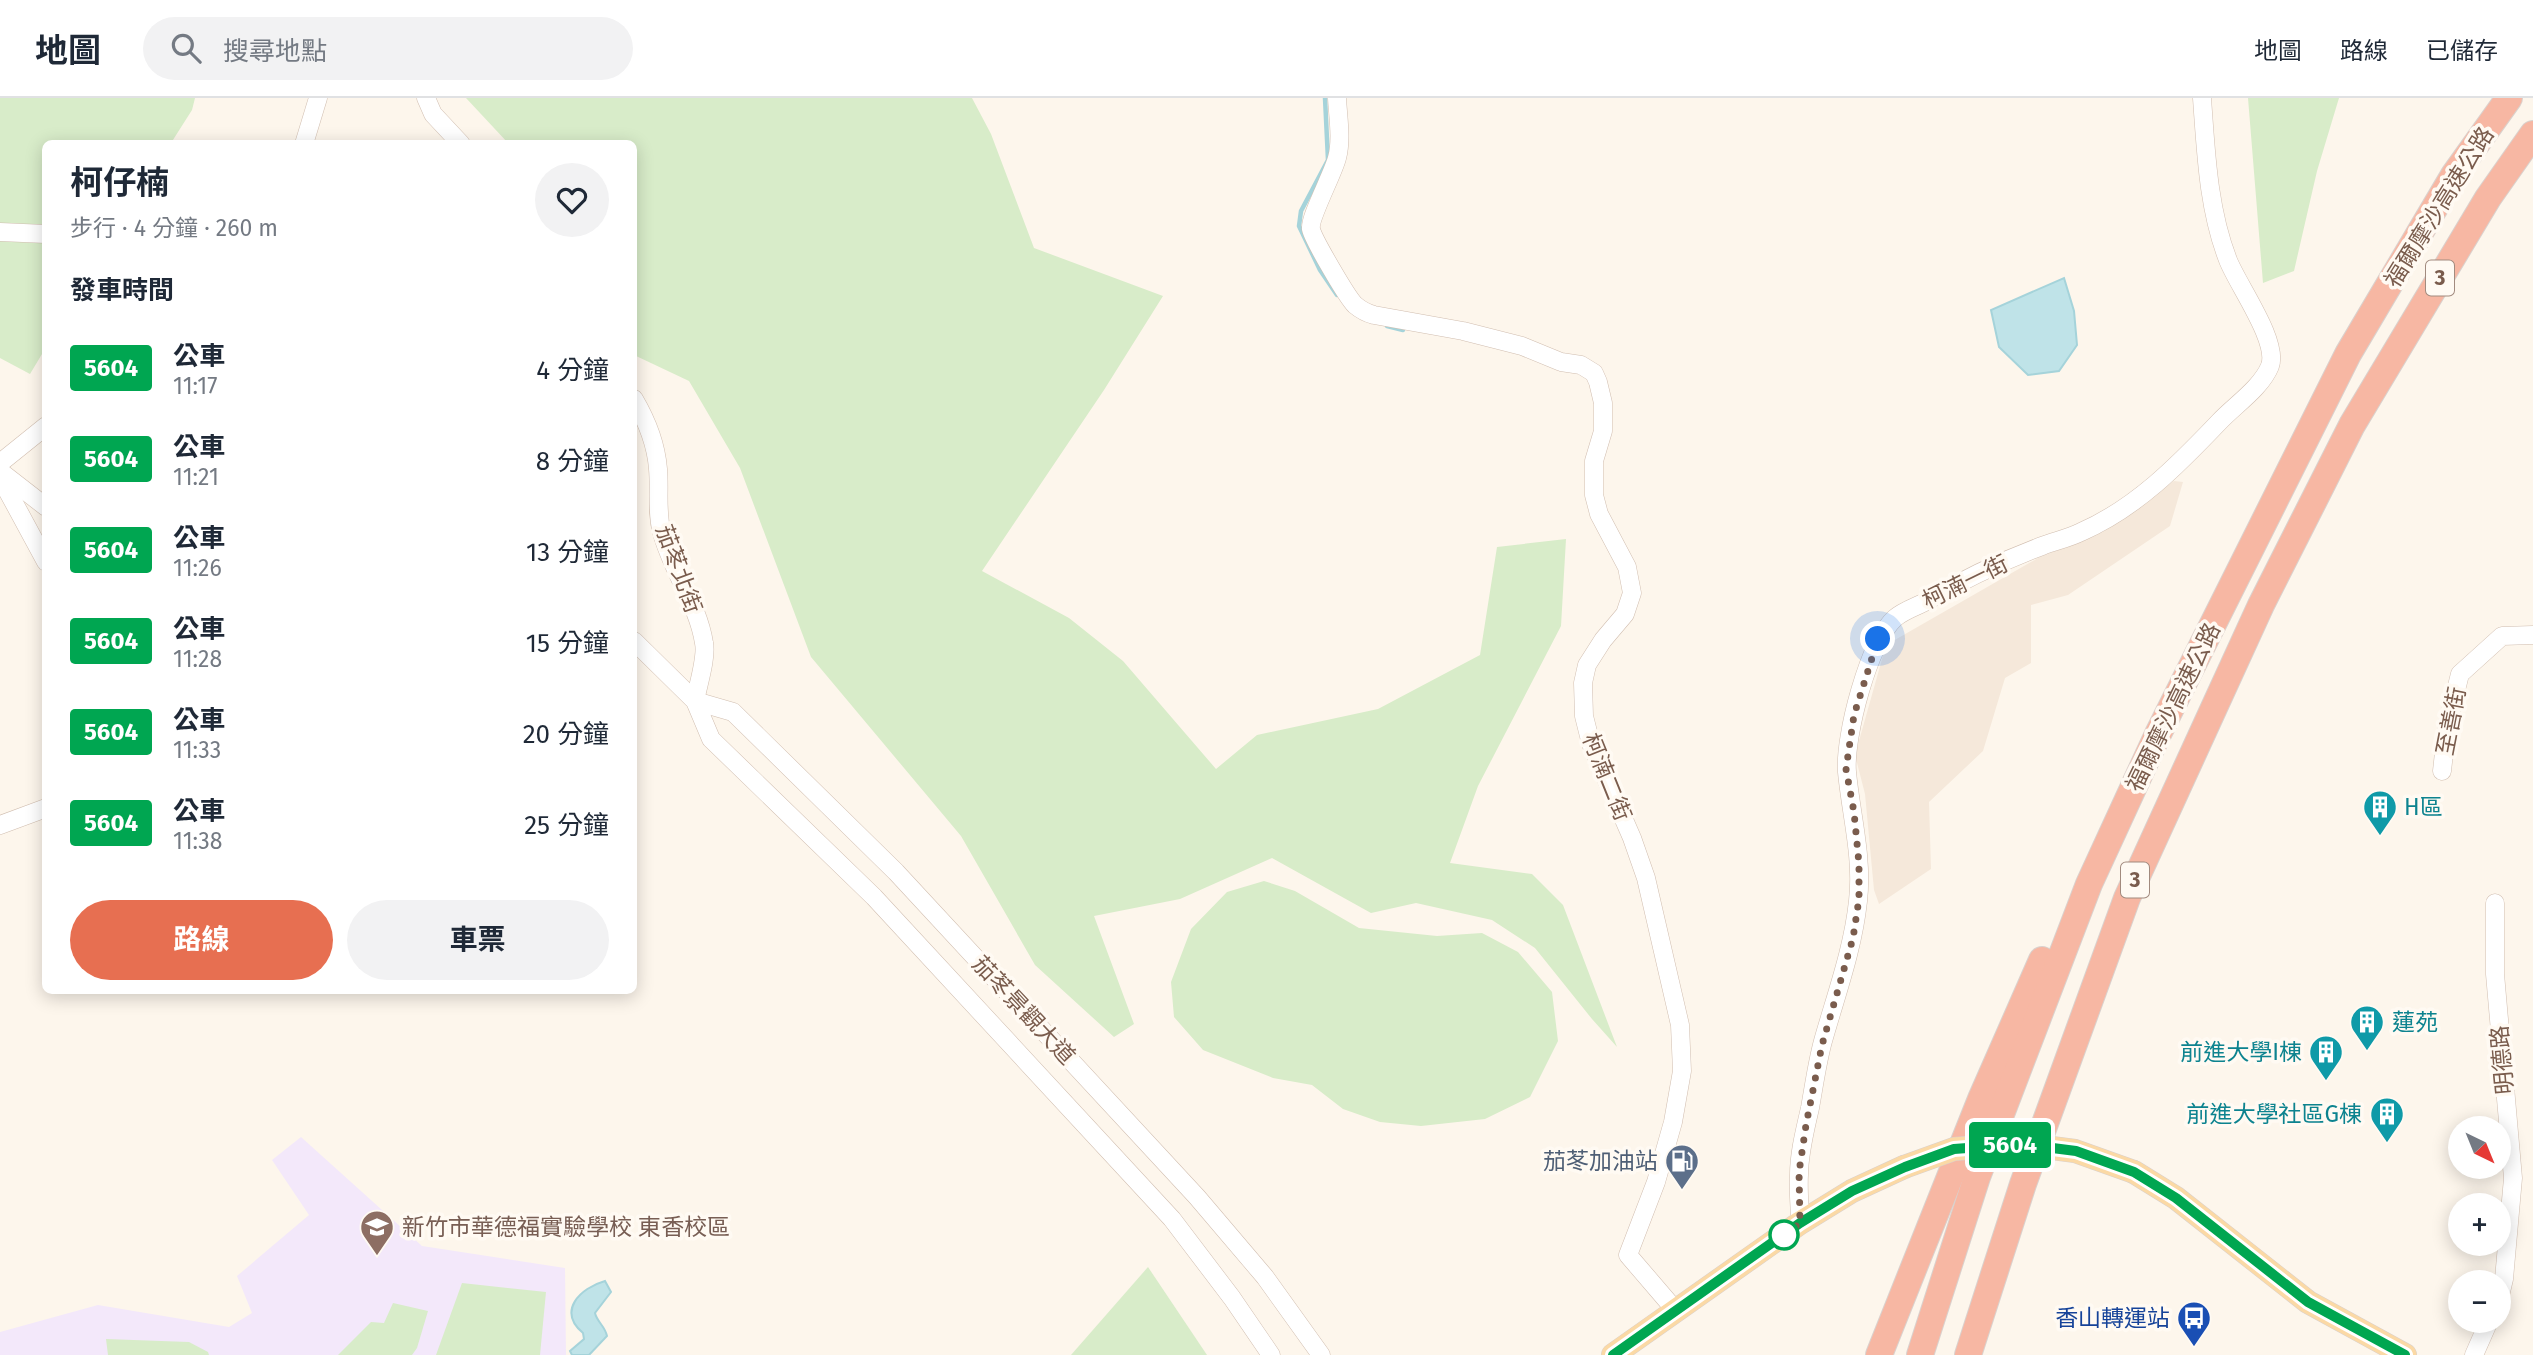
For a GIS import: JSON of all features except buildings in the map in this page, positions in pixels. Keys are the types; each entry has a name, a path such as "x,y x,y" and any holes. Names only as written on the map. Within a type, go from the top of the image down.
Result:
{"highway":[{"name":"福爾摩沙高速公路","path":"1920,1355 1978,1177 2089,884 2158,734 2348,354 2454,175 2509,98"},
{"name":"福爾摩沙高速公路","path":"1968,1355 1996,1265 2127,898 2261,605 2352,425 2488,198 2533,134"},
{"path":"1879,1355 1981,1099 2042,960 2158,734"},
{"path":"1985,1355 1996,1265"}],"main road":[{"path":"1613,1355 1800,1223 1852,1191 1954,1149 2021,1144 2076,1151 2134,1172 2176,1198 2308,1302 2405,1355"}],"street":[{"path":"305,140 318,98"},
{"path":"426,98 433,114 457,140"},
{"name":"柯湳二街","path":"1337,98 1338,155 1313,217 1311,229 1353,303 1362,311 1374,315 1463,331 1522,346 1561,362 1581,365 1594,373 1598,382 1603,403 1604,431 1594,461 1594,495 1600,514 1627,567 1632,593 1625,614 1603,640 1587,665 1583,683 1584,716 1591,744 1632,838 1646,878 1680,1026 1682,1071 1673,1122 1656,1182 1628,1255 1676,1311"},
{"name":"柯湳一街","path":"1800,1223 1799,1172 1806,1125 1822,1045 1853,938 1859,899 1854,812 1846,769 1854,715 1878,639 1897,615 1952,586 2042,546 2081,533 2126,508 2161,480 2261,381 2271,363 2270,348 2260,322 2228,262 2214,211 2206,159 2202,98"},
{"path":"0,232 42,234"},
{"name":"茄苳北街","path":"637,404 645,418 654,446 661,531 693,606 705,645 695,701"},
{"path":"0,463 42,428"},
{"path":"0,471 42,504"},
{"path":"0,477 42,555"},
{"name":"至善街","path":"2442,771 2447,726 2460,674 2502,636 2533,635"},
{"name":"茄苳景觀大道","path":"637,644 695,701 712,739 874,897 1172,1219 1233,1298 1271,1355"},
{"name":"茄苳景觀大道","path":"695,701 733,712 897,872 1198,1197 1265,1277 1321,1355"},
{"path":"0,825 42,809"},
{"name":"明德路","path":"2495,903 2495,974 2513,1178 2505,1270"},
{"path":"2473,1355 2483,1333"}],"shaded area":[{"path":"2174,481 2183,482 2170,526 2068,595 2031,605 2031,663 2005,678 1983,751 1929,802 1931,869 1879,904 1874,890 1865,794 1855,755 1886,645 2038,558 2103,532"},
{"name":"新竹市華德福實驗學校 東香校區","path":"301,1137 422,1246 565,1268 566,1355 0,1355 0,1332 98,1305 229,1327 252,1313 237,1276 309,1215 272,1160"}],"green space":[{"path":"0,98 195,98 192,110 173,140 42,140 42,354 30,374 0,358"},
{"path":"466,98 972,98 991,134 1034,248 1163,296 1104,390 982,571 1069,618 1123,661 1216,769 1257,735 1378,709 1480,655 1497,547 1566,539 1561,626 1478,786 1450,863 1532,874 1563,905 1617,1047 1535,948 1492,920 1416,903 1371,913 1272,858 1180,899 1094,916 1134,1024 1114,1037 1035,965 961,836 811,657 740,468 689,381 637,356 637,140 505,140"},
{"path":"2248,98 2339,98 2317,171 2294,271 2263,283"},
{"path":"1264,881 1295,891 1359,928 1437,936 1482,933 1518,952 1552,992 1558,1041 1530,1097 1485,1119 1421,1126 1380,1122 1343,1109 1312,1085 1273,1078 1203,1050 1174,1017 1171,982 1191,929 1227,892"},
{"path":"1148,1267 1207,1355 1071,1355"},
{"path":"462,1283 546,1292 540,1355 436,1355"},
{"path":"393,1303 428,1311 417,1348 412,1355 338,1355 371,1322 384,1323"},
{"path":"106,1339 189,1342 209,1355 108,1355"}],"water":[{"path":"2064,278 2074,311 2077,345 2059,371 2028,375 1999,347 1991,310"},
{"path":"605,1281 611,1292 595,1313 607,1336 589,1355 572,1355 570,1351 584,1339 572,1317 575,1301 587,1289"}],"waterway":[{"path":"1325,98 1328,160 1301,211 1299,226 1320,270 1337,295"},
{"path":"1387,326 1403,330"}],"bus line":[{"name":"5604","path":"1613,1355 1800,1223 1852,1191 1954,1149 2021,1144 2076,1151 2134,1172 2176,1198 2308,1302 2405,1355"}],"place":[{"name":"H區","path":"2380,837"},
{"name":"蓮苑","path":"2367,1052"},
{"name":"前進大學I棟","path":"2326,1082"},
{"name":"前進大學社區G棟","path":"2387,1144"},
{"name":"茄苳加油站","path":"1682,1191"},
{"name":"新竹市華德福實驗學校 東香校區","path":"377,1257"},
{"name":"香山轉運站","path":"2194,1348"}],"route":[{"path":"1784,1235 1780,1238 1800,1223 1799,1172 1806,1125 1822,1045 1856,919 1859,864 1846,769 1854,715 1878,639"}]}
